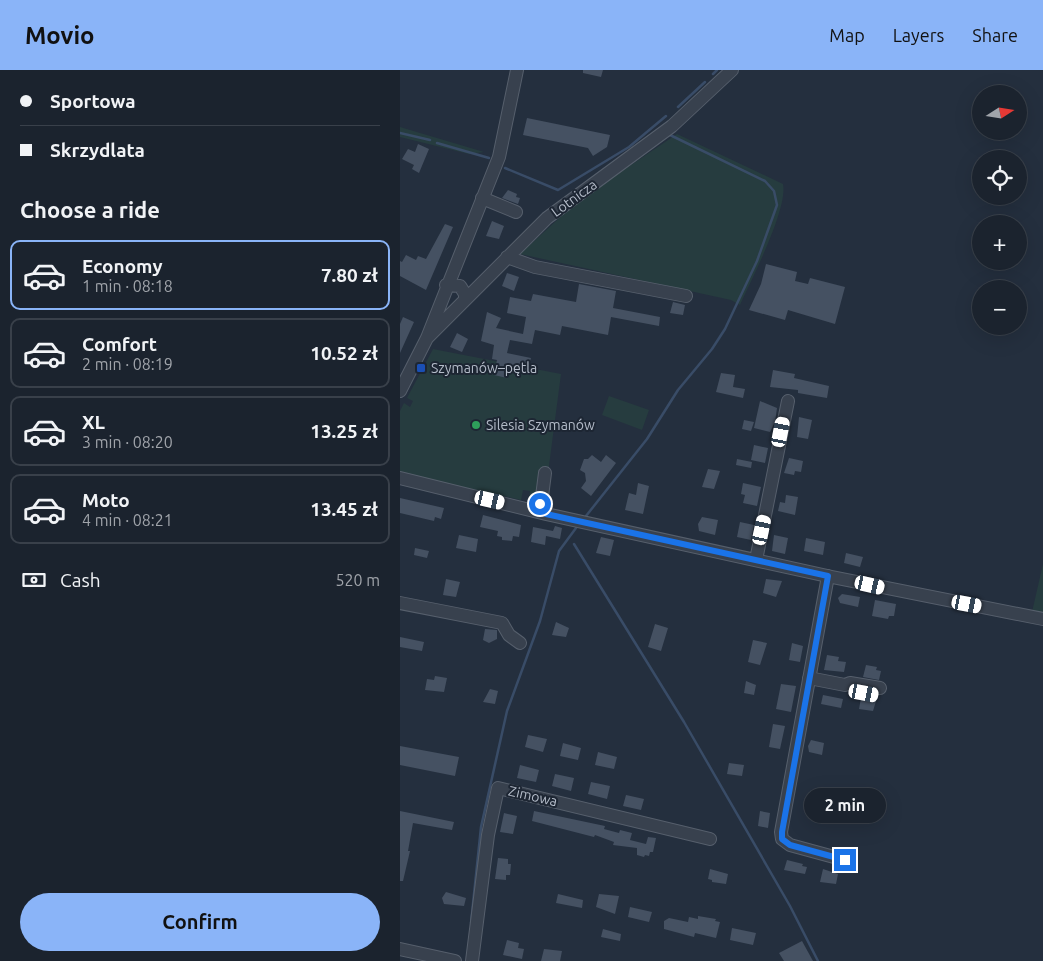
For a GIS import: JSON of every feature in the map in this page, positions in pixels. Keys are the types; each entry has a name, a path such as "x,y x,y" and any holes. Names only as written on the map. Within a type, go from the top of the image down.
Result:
{"street":[{"name":"Lotnicza","path":"400,391 427,338 446,285 499,157 517,70"},
{"name":"Lotnicza","path":"427,338 547,218 672,126 732,70"},
{"path":"482,198 516,212"},
{"path":"506,257 535,267 686,296"},
{"path":"446,285 460,286 465,294 465,300"},
{"path":"756,560 788,402"},
{"path":"540,512 544,473"},
{"path":"400,478 540,512 828,576 1043,619"},
{"path":"828,576 782,819 782,839 790,845 845,860"},
{"path":"400,603 502,623 509,635 520,643"},
{"path":"810,678 845,685 850,683 879,692"},
{"name":"Zimowa","path":"472,961 488,835 498,788 710,839"},
{"path":"400,949 455,961"}],"green space":[{"path":"400,127 484,152 469,154 400,137"},
{"path":"677,134 783,184 783,195 775,226 740,305 731,300 520,254 579,200"},
{"path":"433,349 561,374 544,504 529,501 530,491 523,490 521,500 400,473 400,411 404,403 410,407 413,401 407,398"},
{"path":"609,396 649,410 642,430 602,415"},
{"path":"1043,564 1043,614 1032,612"}],"building":[{"path":"583,70 603,70 601,77 583,73"},
{"path":"527,118 610,135 607,147 593,156 588,148 523,135"},
{"path":"418,144 429,149 419,173 412,169 414,165 402,159 408,149 415,152"},
{"path":"508,190 517,194 516,197 520,198 518,204 502,198"},
{"path":"492,221 504,226 499,239 486,236"},
{"path":"445,224 453,227 426,290 400,276 400,261 402,262 406,255 416,260 418,256 426,259"},
{"path":"766,264 797,272 795,281 808,284 810,278 845,287 835,324 788,310 785,320 749,310 761,284"},
{"path":"507,273 519,277 514,291 502,286"},
{"path":"579,284 616,291 613,308 660,317 659,326 611,317 608,335 562,326 560,335 535,330 532,344 510,340 507,353 531,358 527,371 509,369 507,378 494,375 497,360 492,359 494,345 481,341 487,312 501,318 496,328 523,334 526,317 507,313 510,297 531,301 533,294 576,302"},
{"path":"673,302 685,305 683,315 670,313"},
{"path":"403,317 414,322 400,353 400,324"},
{"path":"457,333 468,339 462,352 450,347"},
{"path":"773,370 795,374 794,378 829,386 827,398 798,393 798,390 770,387"},
{"path":"721,373 735,375 733,387 745,389 743,398 716,392"},
{"path":"760,401 777,408 775,422 770,432 754,428"},
{"path":"799,417 812,420 808,439 797,437"},
{"path":"744,420 754,422 751,431 742,429"},
{"path":"754,445 768,448 765,463 751,460"},
{"path":"592,455 601,462 606,455 616,463 591,496 581,488 586,481 585,473 580,470 584,459 588,459"},
{"path":"789,458 803,461 801,472 795,471 794,475 784,473"},
{"path":"737,459 752,462 751,468 736,465"},
{"path":"708,469 720,471 714,489 702,487"},
{"path":"638,483 649,486 643,514 625,510 629,493 636,495"},
{"path":"743,483 761,487 757,506 743,503 745,495 741,494"},
{"path":"786,495 798,497 795,515 778,511 780,502 785,503"},
{"path":"400,498 444,508 441,519 435,517 434,521 400,513"},
{"path":"483,515 521,525 519,537 513,536 512,541 502,540 502,537 497,536 498,531 480,527"},
{"path":"702,517 718,520 715,535 699,531 698,524"},
{"path":"740,522 754,525 751,540 737,537"},
{"path":"555,526 562,528 560,539 546,536 545,545 531,542 533,527 553,531"},
{"path":"459,535 478,539 476,552 456,548"},
{"path":"774,535 788,538 785,554 772,551"},
{"path":"601,537 614,540 610,556 596,553"},
{"path":"806,538 825,542 823,555 804,551"},
{"path":"415,548 429,551 427,558 414,555"},
{"path":"846,553 863,557 860,567 844,563"},
{"path":"446,579 460,582 456,597 443,595"},
{"path":"766,579 782,581 776,597 763,593"},
{"path":"842,594 860,597 858,607 840,603 838,598"},
{"path":"875,600 896,604 894,616 889,616 888,619 872,616"},
{"path":"556,622 569,628 566,637 552,635"},
{"path":"655,624 668,628 661,651 648,647"},
{"path":"485,629 497,630 497,639 489,643 483,640"},
{"path":"400,637 424,642 422,651 400,647"},
{"path":"753,640 767,643 760,665 748,662"},
{"path":"792,643 803,646 800,662 789,660"},
{"path":"827,655 839,657 838,661 846,662 844,672 824,670"},
{"path":"866,665 877,667 876,670 881,671 879,680 863,677"},
{"path":"435,676 447,678 444,692 425,690 427,679 434,680"},
{"path":"746,681 756,685 754,695 744,693"},
{"path":"781,684 796,686 791,712 776,709"},
{"path":"490,689 498,691 495,704 483,702"},
{"path":"823,695 843,699 841,708 821,704"},
{"path":"861,698 876,701 873,711 859,709"},
{"path":"773,724 785,726 780,749 769,747"},
{"path":"528,735 547,739 543,752 525,747"},
{"path":"811,740 824,743 822,755 809,752 808,746"},
{"path":"563,743 581,748 578,760 560,756"},
{"path":"400,746 459,757 455,776 400,765"},
{"path":"598,752 617,757 614,769 595,765"},
{"path":"729,763 744,765 742,776 727,774"},
{"path":"520,765 539,770 536,782 517,778"},
{"path":"555,774 574,778 571,791 552,786"},
{"path":"591,782 610,786 607,799 588,794"},
{"path":"820,790 830,791 828,805 818,803"},
{"path":"626,795 644,799 641,810 623,806"},
{"path":"400,811 454,822 452,830 413,823 408,851 410,851 403,881 400,881"},
{"path":"534,811 605,826 604,829 619,833 620,830 632,833 630,840 646,844 648,837 656,838 653,852 650,852 649,856 645,855 644,857 637,855 637,848 613,845 614,842 595,835 594,837 532,821"},
{"path":"760,811 770,813 768,828 758,826"},
{"path":"504,813 517,816 513,834 500,832"},
{"path":"498,858 508,859 508,864 511,864 510,875 506,875 506,880 495,879"},
{"path":"787,860 803,864 802,866 807,867 805,874 784,870"},
{"path":"710,869 728,874 726,884 712,882 712,880 708,879"},
{"path":"823,869 838,874 836,884 820,882"},
{"path":"446,892 466,898 464,906 444,904 442,898"},
{"path":"558,894 583,900 582,908 556,903"},
{"path":"599,894 619,896 615,914 596,907"},
{"path":"630,907 652,912 649,922 628,917"},
{"path":"698,916 716,919 715,921 720,922 716,938 695,933 694,937 664,929 664,921 669,918 688,922 689,917 698,919"},
{"path":"732,928 756,933 753,945 730,940"},
{"path":"603,929 621,934 620,941 601,937"},
{"path":"507,940 519,943 518,948 524,949 522,959 503,955"},
{"path":"802,941 813,961 784,961 779,953"},
{"path":"544,949 562,951 560,961 541,961"}],"waterway":[{"path":"713,74 717,70"},
{"path":"678,107 705,82"},
{"path":"505,168 558,190 629,147 666,116"},
{"path":"400,133 430,140"},
{"path":"586,516 647,439 678,390 712,349 725,329 757,261 777,205 774,191 765,181 670,135"},
{"path":"437,143 489,158"},
{"path":"471,923 481,827 507,711 540,621 559,551 576,528"},
{"path":"574,544 684,722 790,906 818,961"}],"place":[{"name":"Szymanów–pętla","path":"421,368"},
{"name":"Silesia Szymanów","path":"476,425"}],"route":[{"path":"540,504 540,512 546,514 828,576 782,819 782,839 790,845 845,860"}]}
